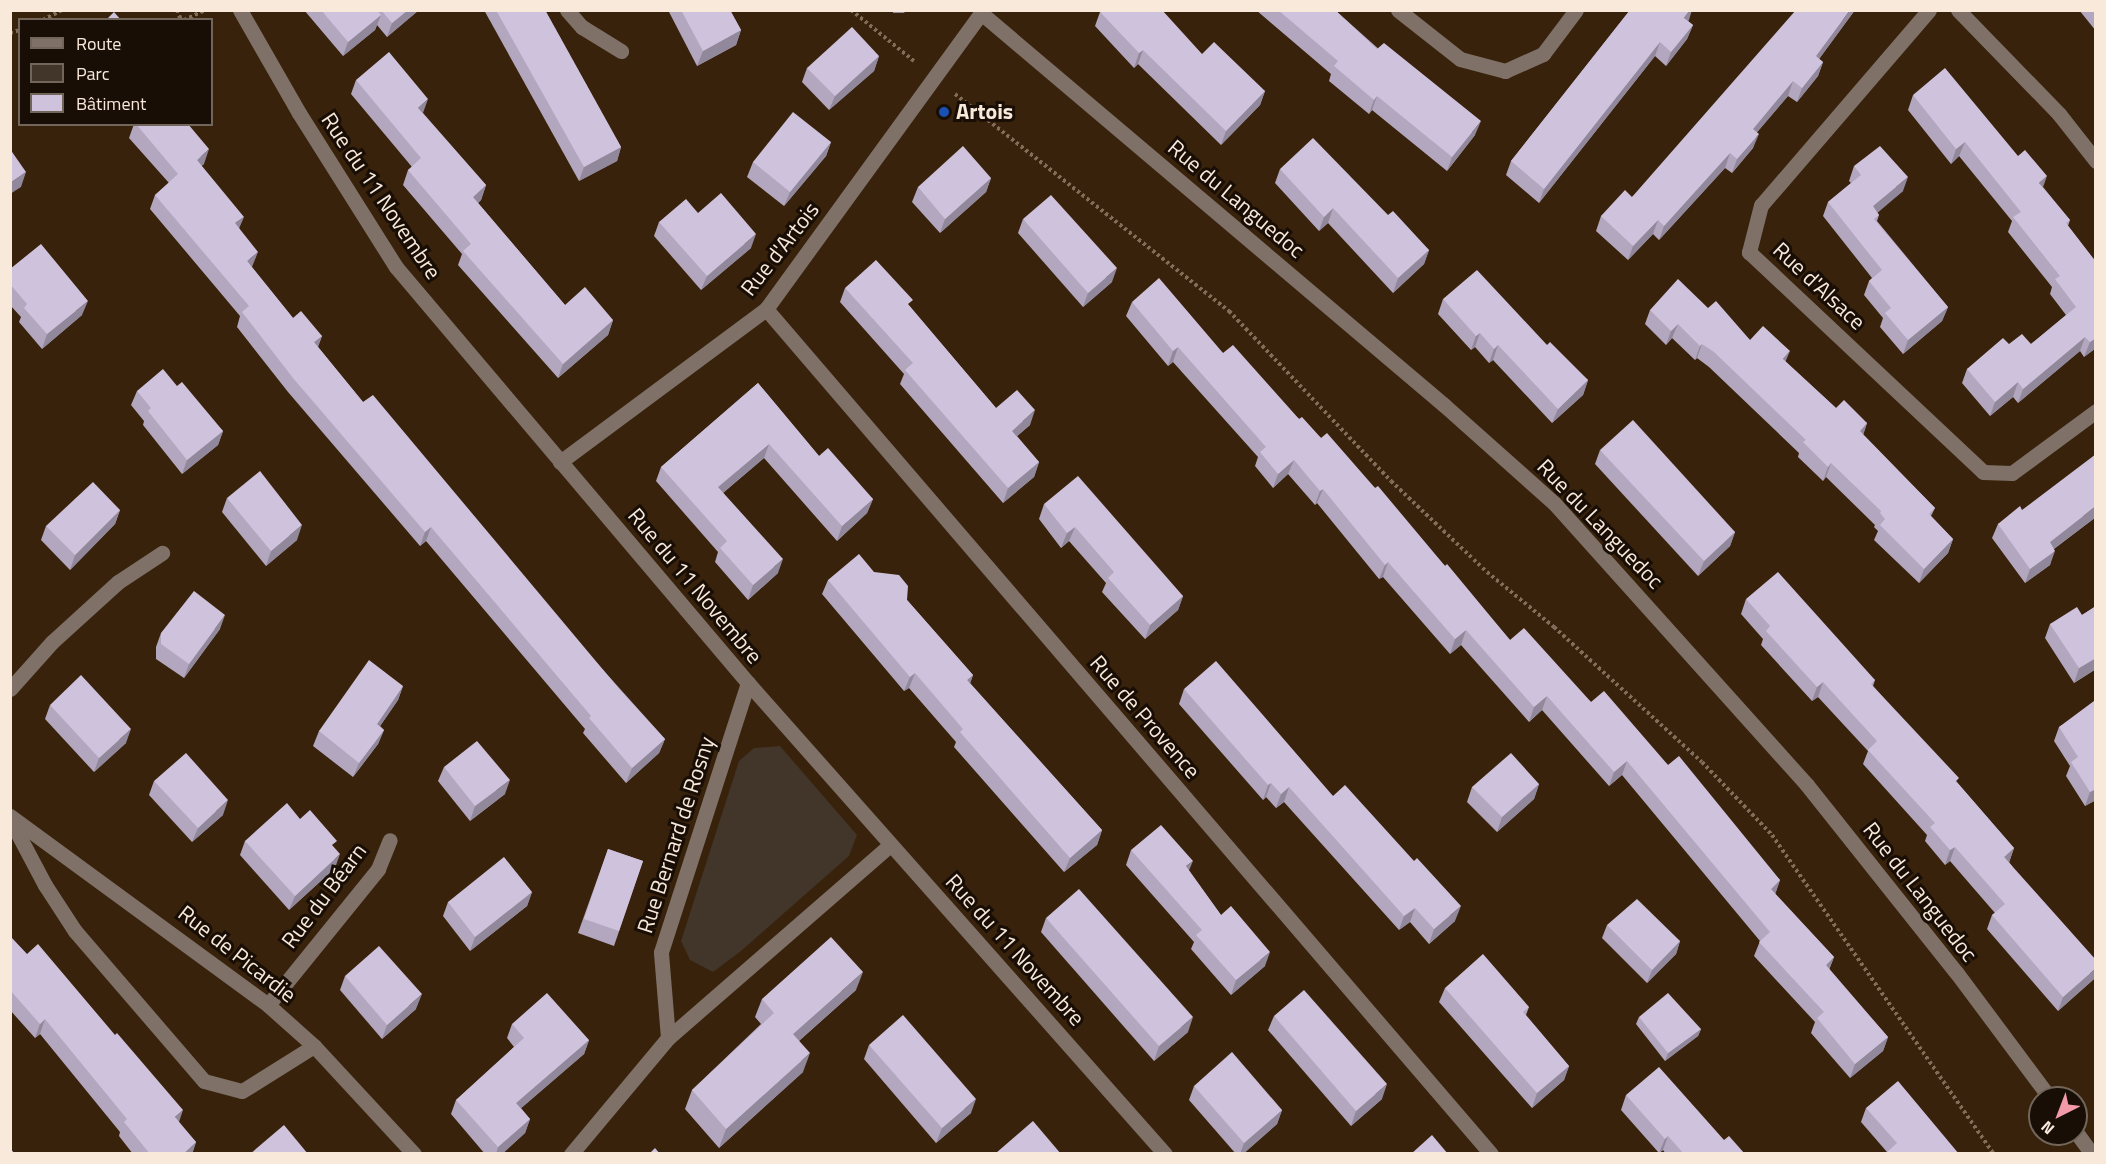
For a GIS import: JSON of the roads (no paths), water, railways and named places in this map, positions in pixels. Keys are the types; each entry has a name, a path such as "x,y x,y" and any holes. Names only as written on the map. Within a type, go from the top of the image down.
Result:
{"street":[{"name":"Rue du 11 Novembre","path":"240,10 299,113 396,267 748,683 1165,1154"},
{"path":"567,10 582,27 621,51"},
{"path":"1398,10 1460,58 1505,71 1543,54 1576,10"},
{"name":"Rue d'Alsace","path":"1929,10 1761,206 1749,252 1983,472 2012,473 2096,411"},
{"path":"1958,10 2059,114 2096,161"},
{"name":"Rue d'Artois","path":"560,462 766,309 936,79 982,12"},
{"name":"Rue du Languedoc","path":"982,12 1444,405 1554,503 1807,785 1956,972 2041,1086"},
{"name":"Rue de Provence","path":"766,309 1491,1154"},
{"path":"10,689 52,642 118,582 162,553"},
{"name":"Rue Bernard de Rosny","path":"668,1038 661,952 748,683"},
{"path":"10,817 45,885 75,931 204,1081 242,1091 314,1046"},
{"name":"Rue de Picardie","path":"10,817 268,1005 314,1046 414,1154"},
{"name":"Rue du Béarn","path":"268,1005 378,869 390,840"},
{"path":"571,1154 668,1038 890,845"}],"place":[{"name":"Artois","path":"944,112"}]}
